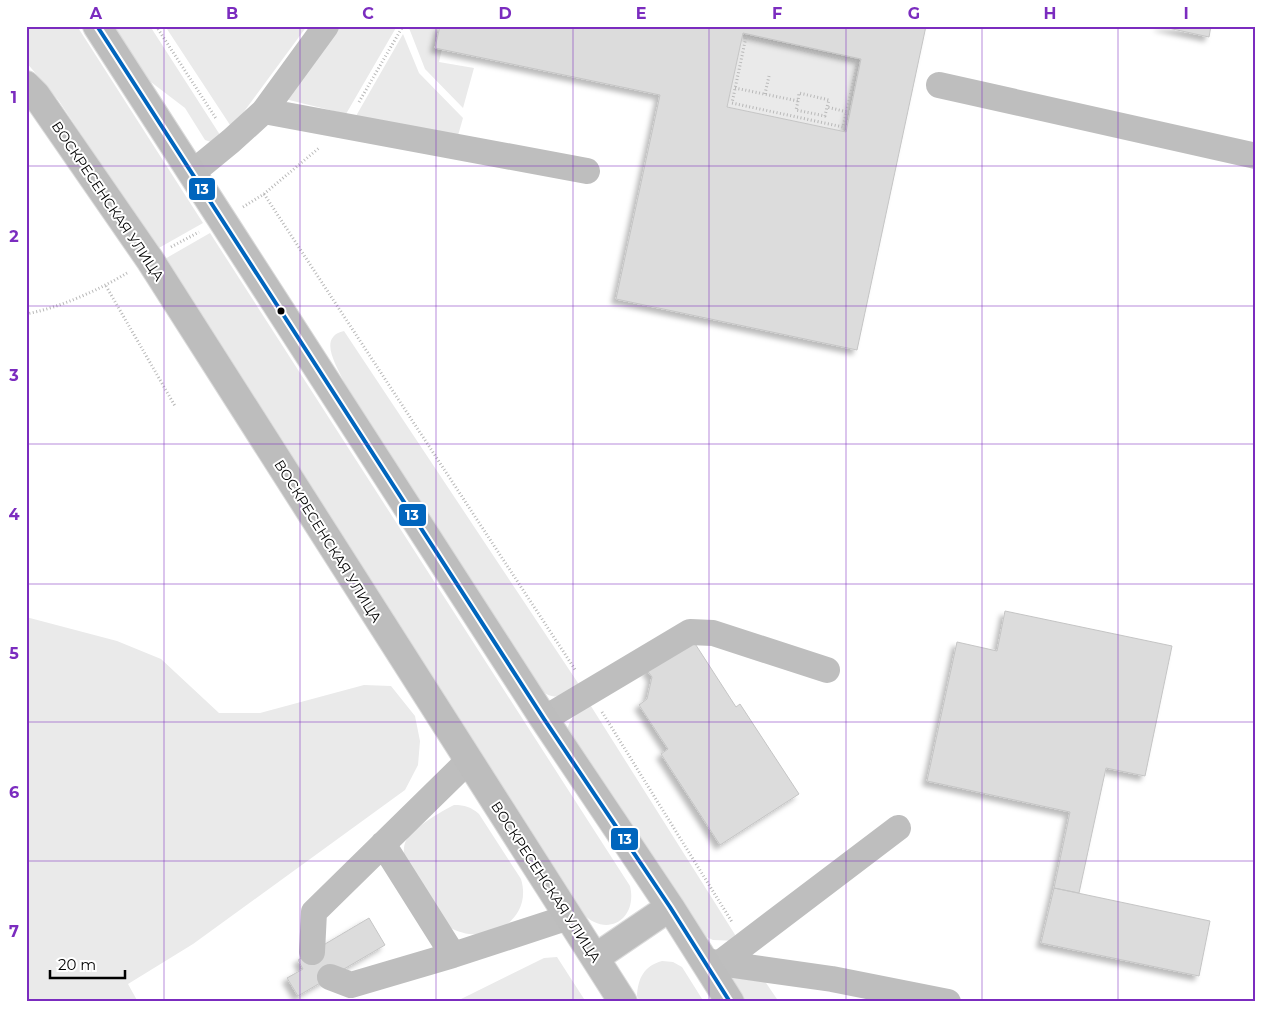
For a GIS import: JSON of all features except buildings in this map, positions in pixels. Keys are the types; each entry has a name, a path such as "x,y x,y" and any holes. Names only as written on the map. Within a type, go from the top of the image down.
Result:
{"main road":[{"path":"96,26 544,719 670,907 712,962 730,1002"},
{"name":"ВОСКРЕСЕНСКАЯ УЛИЦА","path":"26,84 36,95 150,260 623,1002"},
{"path":"595,958 670,907"}],"lane":[{"path":"192,173 264,111 326,26"},
{"path":"939,85 1256,156"},
{"path":"264,111 587,171"},
{"path":"544,719 690,632 713,633 827,670"},
{"path":"312,952 314,912 468,761"},
{"path":"712,962 746,944 898,828"},
{"path":"383,844 454,955"},
{"path":"330,977 351,985 454,955 569,917"},
{"path":"712,962 832,979 948,1002"}],"path":[{"path":"156,26 231,141"},
{"path":"26,314 39,312 106,286 264,194 345,126 403,26"},
{"path":"746,37 858,62 847,112 843,127 732,103 746,37"},
{"path":"765,94 769,76"},
{"path":"735,88 798,101"},
{"path":"799,94 829,100 827,107 826,116 796,110 799,94"},
{"path":"827,107 847,112"},
{"path":"264,194 590,692 746,944"},
{"path":"106,286 175,406"}],"shaded area":[{"path":"26,26 77,26 203,223 157,249 59,101 26,62"},
{"path":"111,26 150,26 222,138 211,142 205,140 185,108 143,76"},
{"path":"165,26 307,26 232,128"},
{"path":"338,26 397,26 346,114 285,99"},
{"path":"410,26 447,26 439,62 474,68 463,108 425,69 409,28"},
{"path":"743,33 861,59 846,132 727,107"},
{"path":"403,34 419,73 463,118 457,139 356,116"},
{"path":"210,233 630,886 631,898 629,908 625,916 618,922 610,925 601,924 592,921 582,913 163,260"},
{"path":"344,331 580,686 563,695 553,696 543,692 537,686 344,382 331,353 330,346 336,334"},
{"path":"26,617 117,641 161,659 219,713 260,713 364,685 391,686 415,716 420,741 418,765 405,790 193,944 128,984 138,1002 26,1002"},
{"path":"589,703 739,941 713,940 700,934 567,735 567,729 571,720"},
{"path":"454,805 468,807 479,814 521,879 523,894 520,908 513,919 503,927 491,932 463,933 449,927 405,862 405,843 413,832"},
{"path":"557,957 586,1002 455,1002 544,958"},
{"path":"662,961 673,962 682,967 704,1002 640,1002 637,996 643,974 651,966"},
{"path":"730,977 762,977 779,1002 742,1002"}],"transit line":[{"name":"13","path":"97,26 544,719 670,907 730,1002"}]}
